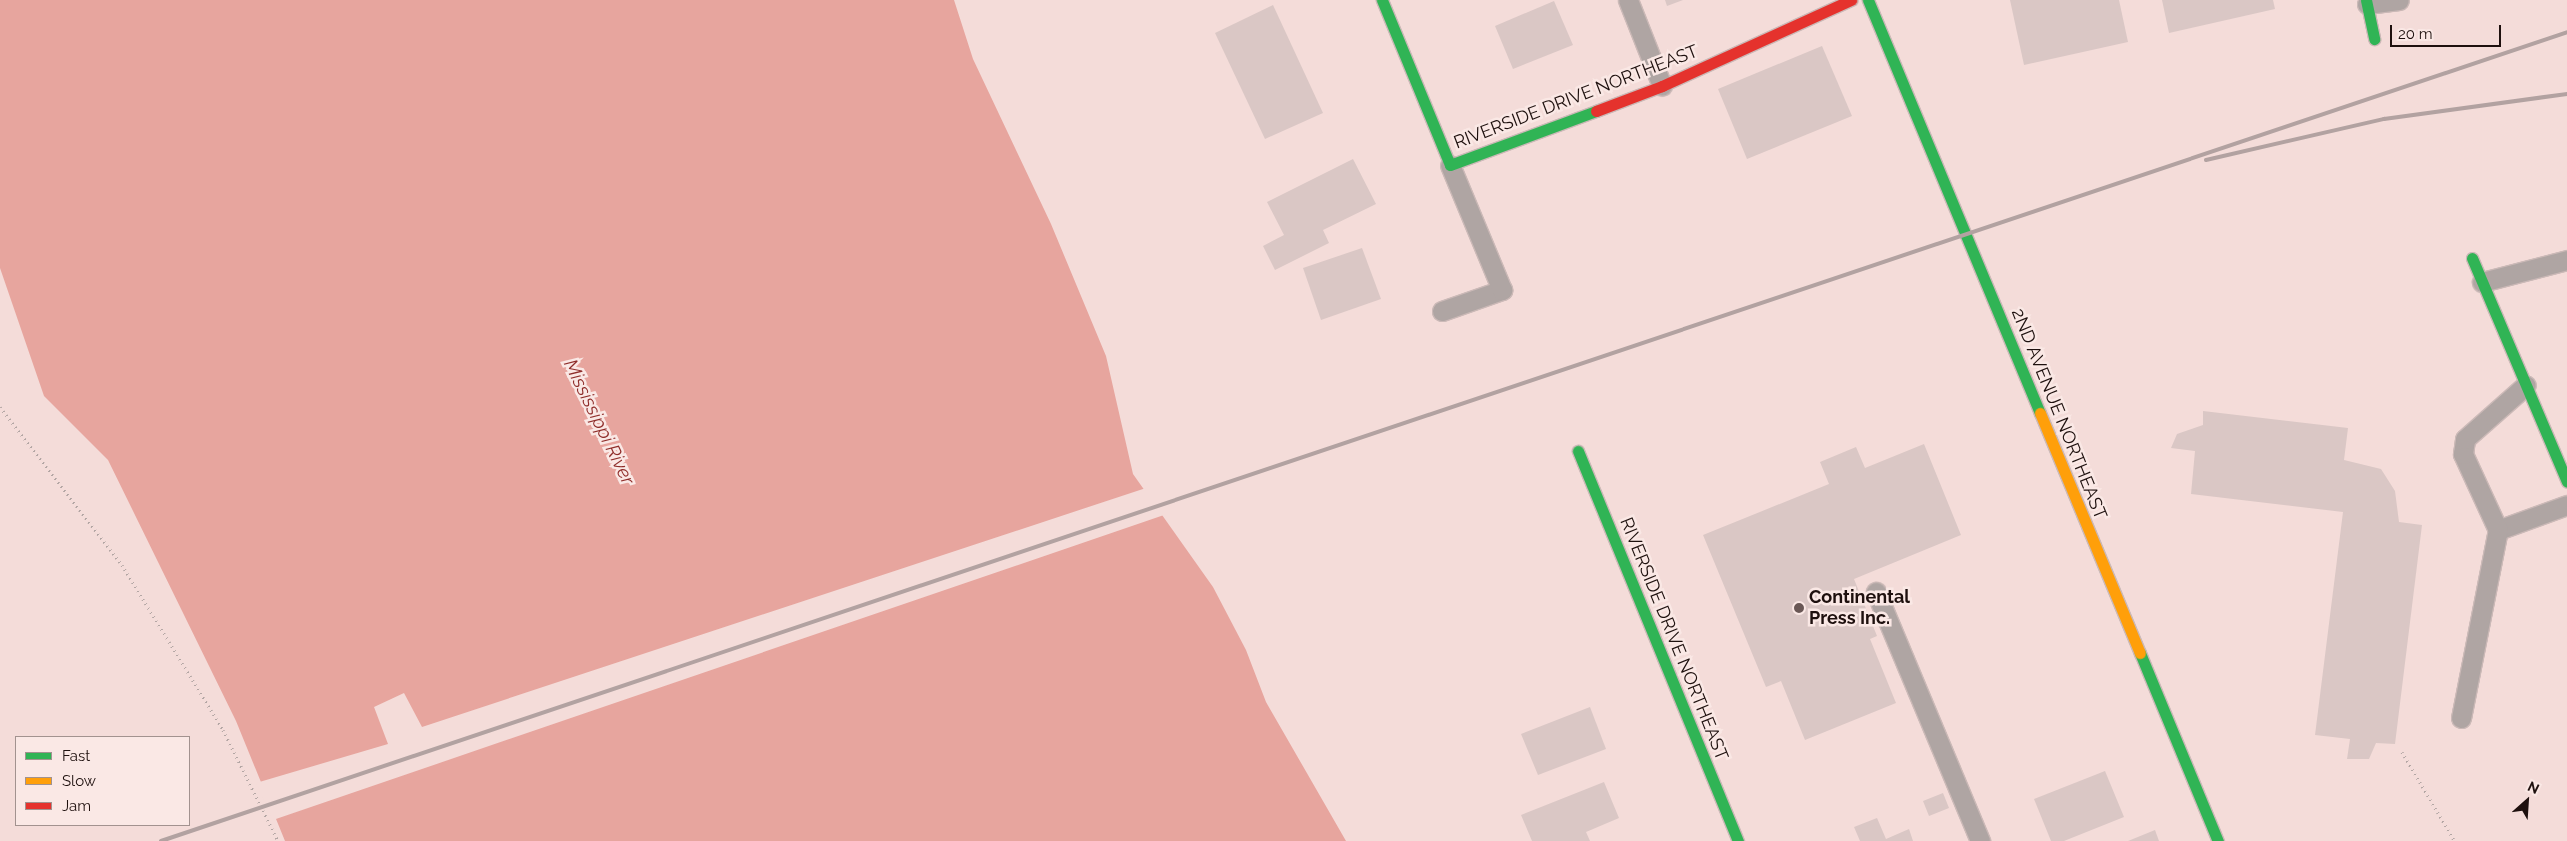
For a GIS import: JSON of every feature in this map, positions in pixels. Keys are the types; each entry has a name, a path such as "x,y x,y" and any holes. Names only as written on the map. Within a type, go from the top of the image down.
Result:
{"street":[{"name":"RIVERSIDE DRIVE NORTHEAST","path":"1382,0 1450,165 1662,86 1851,0"},
{"name":"2ND AVENUE NORTHEAST","path":"1868,0 2218,841"},
{"path":"2367,2 2374,39"},
{"path":"2472,258 2567,482"},
{"name":"RIVERSIDE DRIVE NORTHEAST","path":"1578,451 1738,841"}],"lane":[{"path":"1628,0 1662,86"},
{"path":"2367,2 2399,0"},
{"path":"1442,311 1502,290 1450,165"},
{"path":"2482,282 2567,260"},
{"path":"2461,718 2498,530 2463,454 2465,440 2526,385"},
{"path":"2498,530 2567,505"},
{"path":"1876,592 1980,841"}],"path":[{"path":"0,407 122,565 223,730 278,841"},
{"path":"2402,752 2454,840"}],"water":[{"name":"Mississippi River","path":"0,0 954,0 973,59 1051,224 1106,356 1133,474 1213,587 1246,650 1266,702 1346,841 285,841 236,721 108,460 44,396 0,268"}],"pier":[{"path":"1146,488 1164,515 273,820 256,783 388,744 374,707 404,693 422,727"}],"building":[{"path":"1665,0 1683,0 1667,6"},
{"path":"2010,0 2119,0 2128,42 2024,65"},
{"path":"2162,0 2273,0 2275,9 2169,33"},
{"path":"1554,1 1573,45 1513,69 1495,26"},
{"path":"1273,5 1323,113 1265,139 1215,33"},
{"path":"1822,46 1852,116 1747,159 1718,89"},
{"path":"1353,159 1376,204 1323,230 1329,243 1275,270 1263,246 1284,235 1267,202"},
{"path":"1362,248 1381,299 1321,320 1303,268"},
{"path":"2203,411 2348,428 2344,460 2381,469 2395,491 2399,522 2422,525 2395,744 2376,743 2369,759 2347,759 2350,739 2315,735 2343,512 2191,494 2195,451 2171,448 2177,434 2203,425"},
{"name":"Continental Press Inc.","path":"1924,444 1961,535 1854,579 1877,636 1870,639 1896,703 1805,740 1781,681 1766,687 1703,535 1829,484 1820,462 1856,447 1865,468"},
{"path":"1590,707 1606,749 1538,775 1521,734"},
{"path":"2105,771 2124,817 2064,841 2051,841 2034,799"},
{"path":"1604,782 1619,818 1586,832 1590,841 1532,841 1521,815"},
{"path":"1943,793 1949,808 1929,816 1923,801"},
{"path":"1877,818 1886,839 1909,829 1913,841 1860,841 1854,827"},
{"path":"2155,830 2159,841 2128,841"}],"railway":[{"path":"161,841 2567,32"},
{"path":"2206,160 2384,119 2567,94"}],"traffic: fast":[{"path":"1382,0 1450,165 1596,111"},
{"path":"1868,0 2040,413"},
{"path":"2366,0 2374,39"},
{"path":"2472,258 2567,482"},
{"path":"1578,451 1738,841"},
{"path":"2140,653 2218,841"}],"traffic: slow":[{"path":"2040,413 2140,653"}],"traffic: jam":[{"path":"1596,111 1662,86 1851,0"}],"place":[{"name":"Continental Press Inc.","path":"1799,608"}]}
